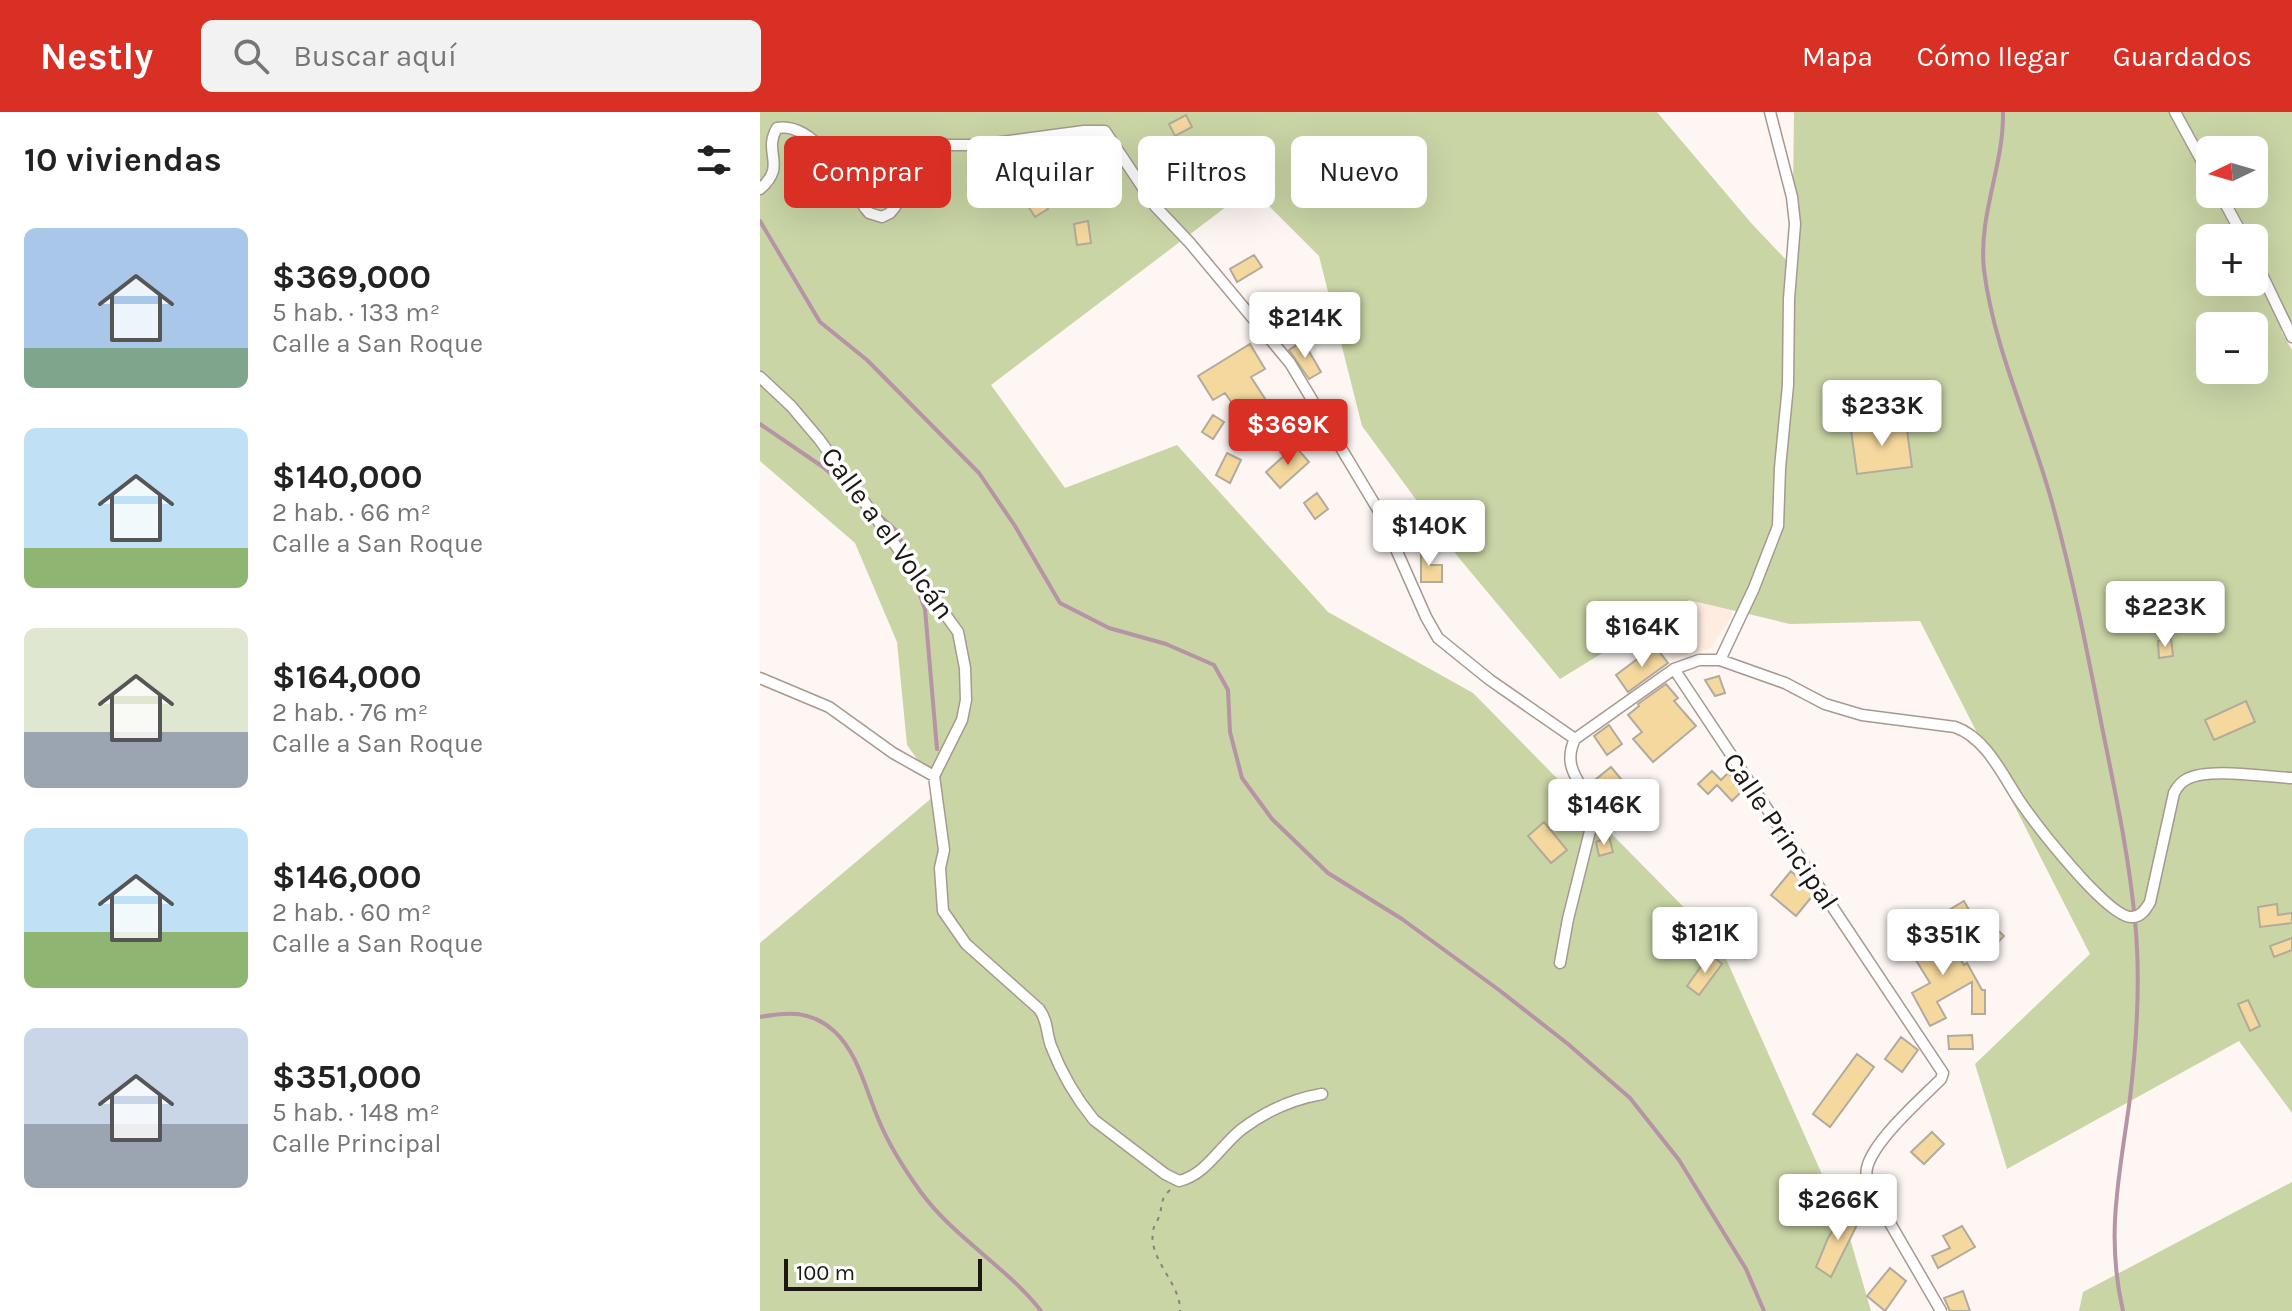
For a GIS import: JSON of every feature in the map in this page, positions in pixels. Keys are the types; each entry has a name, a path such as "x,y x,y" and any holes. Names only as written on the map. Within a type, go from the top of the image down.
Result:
{"street":[{"path":"1720,660 1760,574 1778,526 1795,224 1792,197 1770,112"},
{"path":"2175,112 2196,150"},
{"path":"760,189 775,172 772,139 777,128 781,127 800,132 830,156 869,213 882,217 890,213 921,158 937,145 979,145 1105,131 1155,206 1190,243 1290,363 1380,513 1438,638 1490,680 1575,739"},
{"path":"2268,287 2292,337"},
{"name":"Calle a el Volcán","path":"760,377 791,406 819,439 958,632 965,668 966,700 962,720 934,776"},
{"path":"1560,963 1594,815 1572,766 1570,754 1575,739 1674,669 1699,660 1720,660 1785,683 1825,704 1862,715 1963,730 1979,743 2039,828 2100,897 2121,916 2130,918 2142,913 2150,902 2174,793 2181,783 2194,776 2209,774 2292,778"},
{"name":"Calle Principal","path":"1674,669 1943,1073 1941,1079 1887,1135 1872,1156 1866,1175 1872,1192 1941,1311"},
{"path":"760,678 829,707 893,753 934,776 944,850 940,879 946,917 966,944 1046,1018 1055,1057 1077,1098 1094,1120 1165,1174 1179,1181 1198,1172 1240,1130 1276,1107 1322,1094"}],"path":[{"path":"1179,1181 1162,1199 1152,1236 1177,1295 1180,1311"}],"shaded area":[{"path":"1717,578 1733,606 1731,617 1710,649 1672,659 1647,618"}],"green space":[{"path":"760,112 1657,112 1792,266 1794,112 2292,112 2292,321 2281,331 2292,350 2292,1113 2239,1041 2007,1169 1975,1064 2090,954 1920,621 1790,624 1689,600 1560,679 1459,558 1362,426 1319,256 1271,208 1275,208 1275,136 1138,136 1138,208 1225,208 991,385 1065,488 1177,445 1328,612 1473,693 1719,943 1849,1235 1871,1311 760,1311 760,943 940,791 907,745 897,642 855,543 760,461"},
{"path":"2292,1182 2292,1311 2079,1311 2083,1292"}],"building":[{"path":"1186,115 1192,127 1175,136 1169,124"},
{"path":"1029,208 1048,209 1035,217"},
{"path":"1088,221 1091,243 1077,245 1074,224"},
{"path":"1254,255 1262,267 1237,282 1230,269"},
{"path":"1303,341 1321,372 1309,379 1289,350"},
{"path":"1250,344 1265,369 1251,377 1271,408 1267,411 1276,426 1256,438 1225,393 1213,400 1198,376"},
{"path":"1213,415 1224,422 1213,439 1202,432"},
{"path":"1906,423 1912,467 1857,474 1851,430"},
{"path":"1295,446 1309,462 1280,488 1266,472"},
{"path":"1227,453 1241,460 1230,483 1216,475"},
{"path":"1317,493 1328,509 1315,519 1304,503"},
{"path":"1426,542 1430,565 1442,565 1442,582 1421,582 1421,543"},
{"path":"2171,639 2173,656 2159,658 2158,641"},
{"path":"1655,646 1668,663 1628,692 1616,675"},
{"path":"1719,676 1725,693 1715,696 1705,680"},
{"path":"1666,684 1678,698 1674,701 1696,726 1653,762 1633,739 1642,732 1628,715"},
{"path":"2246,701 2255,722 2214,740 2205,720"},
{"path":"1609,725 1622,744 1607,755 1594,736"},
{"path":"1611,767 1627,786 1611,799 1595,780"},
{"path":"1712,771 1721,780 1728,773 1744,789 1732,801 1717,785 1708,794 1698,784"},
{"path":"1544,822 1567,850 1551,863 1528,836"},
{"path":"1609,837 1613,852 1599,856 1596,842"},
{"path":"1791,871 1814,894 1796,916 1771,895"},
{"path":"1964,901 1972,915 1952,926 1944,913"},
{"path":"2277,904 2278,915 2292,913 2292,923 2260,927 2258,907"},
{"path":"1992,925 2004,936 1994,946 1982,936"},
{"path":"1941,928 1964,965 1967,963 1982,990 1985,990 1985,1014 1972,1014 1972,982 1937,1002 1946,1018 1930,1026 1912,993 1930,983 1909,949"},
{"path":"2292,938 2292,950 2274,957 2270,946"},
{"path":"1710,954 1722,964 1699,995 1687,986"},
{"path":"2248,1000 2260,1026 2250,1031 2238,1004"},
{"path":"1972,1035 1973,1049 1949,1049 1948,1036"},
{"path":"1901,1037 1918,1050 1902,1072 1885,1059"},
{"path":"1857,1054 1874,1067 1830,1127 1813,1114"},
{"path":"1932,1132 1944,1144 1924,1164 1911,1152"},
{"path":"1848,1207 1862,1215 1831,1277 1816,1267 1828,1238"},
{"path":"1962,1226 1975,1247 1938,1268 1932,1256 1950,1248 1943,1236"},
{"path":"1890,1268 1906,1281 1885,1311 1867,1296"},
{"path":"1963,1291 1970,1311 1950,1311 1944,1298"}],"waterway":[{"path":"2003,112 2000,152 1985,230 1984,270 1996,328 2059,527 2121,824 2135,921 2138,965 2136,1032 2115,1230 2115,1256 2123,1311"},
{"path":"760,221 820,322 867,360 979,473 1015,526 1060,603 1109,628 1166,644 1214,665 1228,690 1230,732 1242,778 1272,819 1328,873 1402,919 1499,990 1630,1098 1679,1160 1746,1269 1764,1311"},
{"path":"760,424 823,467 853,493"},
{"path":"881,517 898,532 905,551"},
{"path":"914,578 925,609 937,749"},
{"path":"760,1017 780,1014 808,1016 825,1024 843,1040 861,1074 888,1141 920,1191 948,1223 1012,1280 1041,1311"}]}
